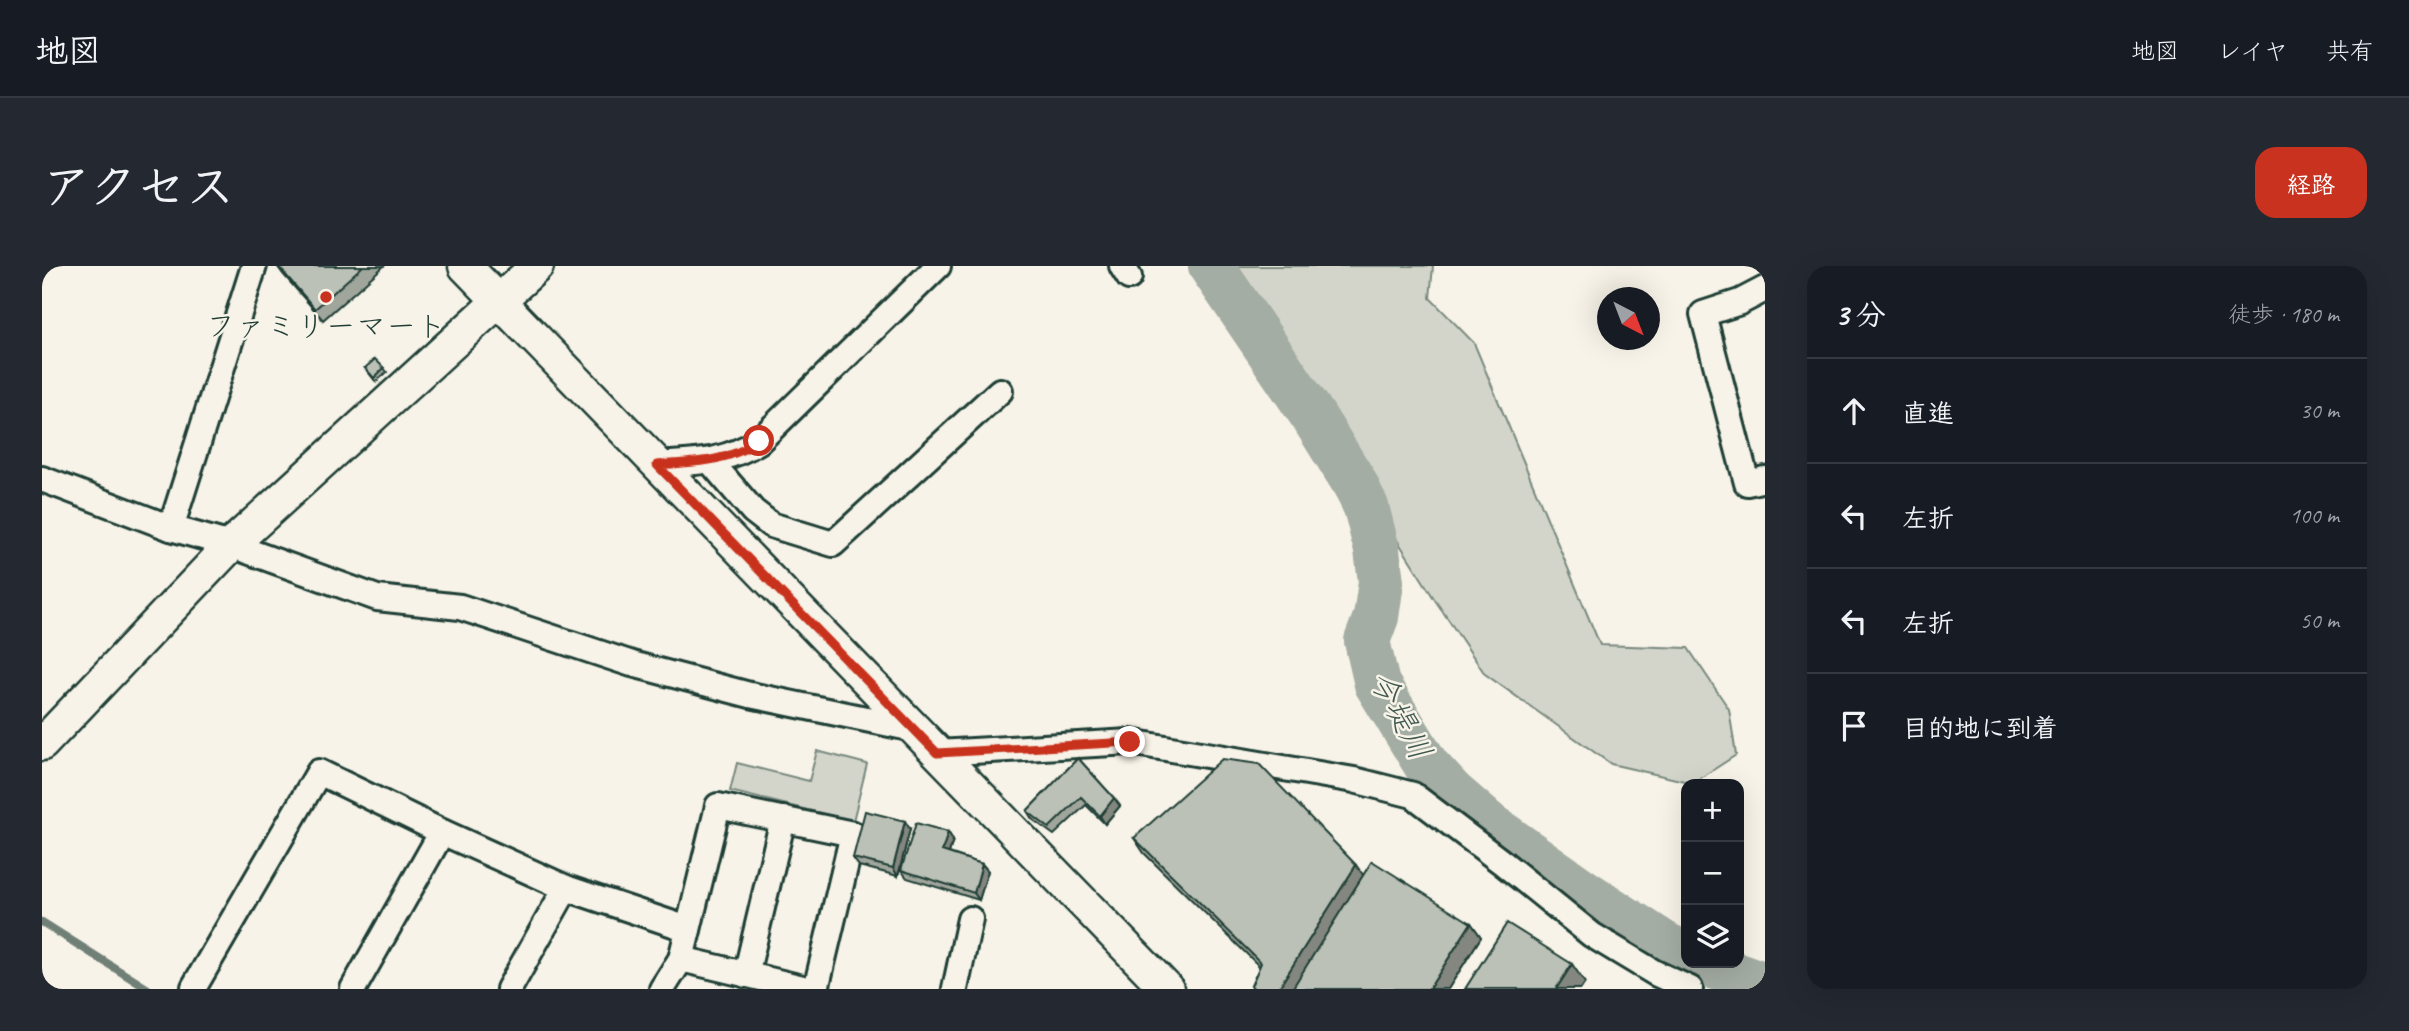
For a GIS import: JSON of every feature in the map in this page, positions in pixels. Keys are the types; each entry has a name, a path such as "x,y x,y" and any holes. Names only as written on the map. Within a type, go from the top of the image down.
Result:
{"street":[{"path":"171,528 254,266"},
{"path":"465,266 1167,989"},
{"path":"42,744 231,545 537,266"},
{"path":"657,465 710,461 738,454 759,441 939,266"},
{"path":"1765,289 1740,302 1703,314 1747,483 1765,479"},
{"path":"710,461 753,511 771,525 833,544 1000,391"},
{"path":"42,479 171,528 231,545 377,598 460,607 632,664 750,695 914,729"},
{"path":"937,753 1130,742 1354,780 1413,795 1592,935 1655,973 1690,989"},
{"path":"194,987 319,772 566,888 688,929"},
{"path":"662,989 681,960 718,806 853,834 816,989"},
{"path":"746,975 783,819"},
{"path":"353,989 442,832"},
{"path":"509,989 566,888"},
{"path":"955,989 970,919"},
{"path":"681,960 807,989"}],"shaded area":[{"path":"1224,266 1433,266 1430,298 1474,343 1600,645 1688,648 1729,709 1736,755 1699,779 1681,780 1611,764 1485,674 1435,600"},
{"path":"817,751 867,764 853,821 730,791 737,763 809,781"}],"building":[{"name":"ファミリーマート","path":"278,266 363,266 315,309"},
{"path":"375,359 384,368 374,378 365,368"},
{"path":"1078,758 1114,798 1100,816 1081,797 1049,828 1027,811"},
{"path":"1222,759 1259,764 1356,865 1278,989 1255,989 1251,986 1261,963 1134,838"},
{"path":"865,811 905,821 893,868 853,858"},
{"path":"916,823 948,832 942,851 982,864 974,893 901,870"},
{"path":"1372,861 1471,923 1429,989 1292,989"},
{"path":"1507,923 1572,964 1556,989 1465,989"}],"waterway":[{"name":"今堤川","path":"1211,266 1313,416 1354,482 1366,507 1377,550 1381,582 1376,617 1367,641 1377,684 1427,766 1452,793 1489,825 1584,892 1681,952"},
{"path":"42,922 148,989"},
{"name":"今堤川","path":"1718,968 1765,985"}],"place":[{"name":"ファミリーマート","path":"326,297"}],"route":[{"path":"759,441 738,454 710,461 657,465 937,753 1130,742"}]}
